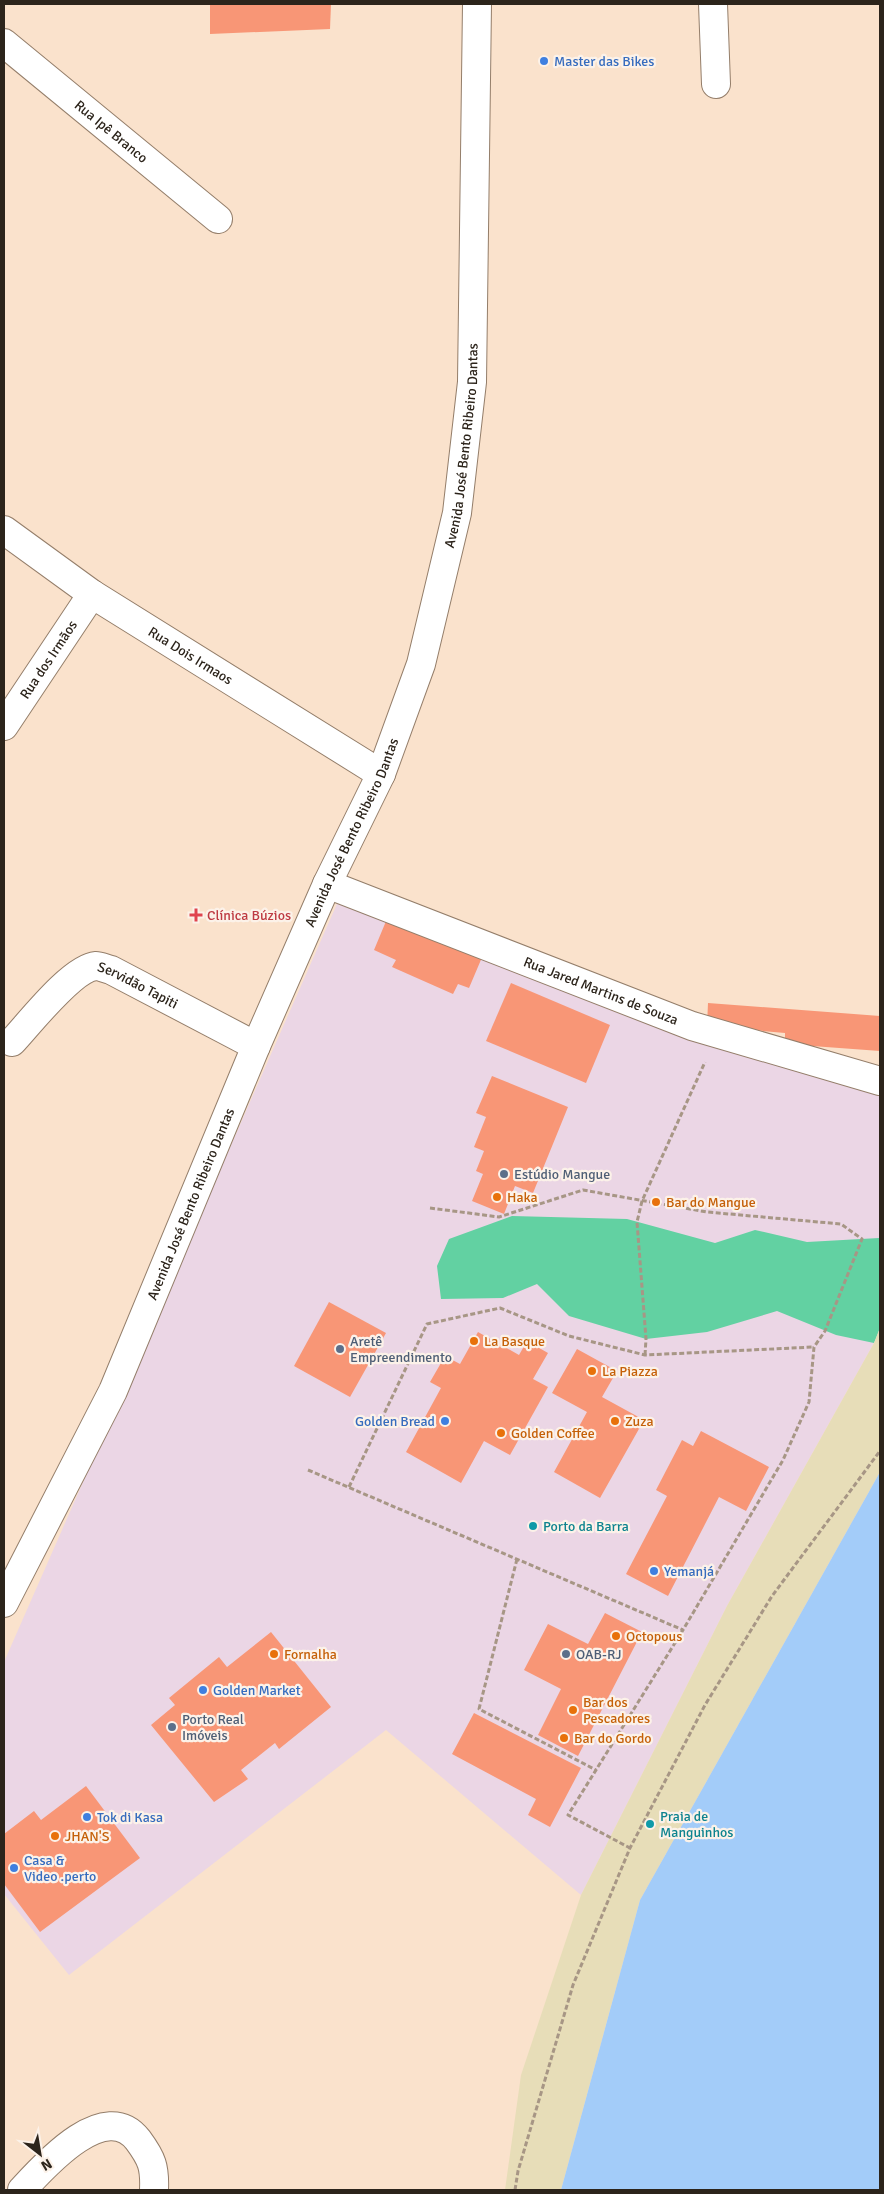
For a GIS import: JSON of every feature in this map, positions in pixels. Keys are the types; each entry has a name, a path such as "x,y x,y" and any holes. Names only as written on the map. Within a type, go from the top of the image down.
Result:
{"street":[{"name":"Avenida José Bento Ribeiro Dantas","path":"7,1590 113,1391 256,1046 327,884 381,774 421,664 457,513 472,382 478,4"},
{"path":"713,4 716,84"},
{"name":"Rua Ipê Branco","path":"4,43 218,219"},
{"name":"Rua Dois Irmaos","path":"4,530 92,594 381,774"},
{"name":"Rua dos Irmãos","path":"4,726 92,594"},
{"name":"Rua Jared Martins de Souza","path":"327,884 718,1035 880,1082"},
{"name":"Servidão Tapiti","path":"12,1042 69,980 82,970 96,966 111,970 256,1046"},
{"path":"22,2190 54,2156 82,2135 113,2126 134,2135 152,2158 154,2190"}],"path":[{"path":"645,1355 646,1339 638,1222 642,1201 718,1035"},
{"path":"430,1208 499,1217 582,1190 707,1212 841,1224 862,1239 825,1331 814,1347 809,1402 783,1460 683,1630 568,1815 630,1848"},
{"path":"349,1487 428,1324 500,1308 569,1336 645,1355 814,1347"},
{"path":"515,2190 518,2171 573,1985 630,1848 705,1705 772,1596 880,1451"},
{"path":"308,1470 683,1630"},
{"path":"517,1559 478,1708 596,1770"}],"shaded area":[{"path":"340,897 880,1092 880,1328 874,1343 727,1606 581,1895 386,1730 69,1975 4,1894 4,1662"}],"green space":[{"path":"512,1216 627,1219 715,1243 755,1230 807,1242 879,1238 880,1328 874,1343 836,1335 777,1311 707,1332 646,1339 569,1316 537,1284 503,1298 441,1299 437,1266 449,1239"}],"sand":[{"name":"Praia de Manguinhos","path":"880,1328 880,1472 640,1900 561,2190 505,2190 521,2075 581,1895 727,1606 874,1343"}],"water":[{"path":"880,1472 880,2190 561,2190 640,1900"}],"building":[{"path":"210,4 331,4 330,29 210,34"},
{"path":"389,914 483,955 469,988 458,984 453,994 392,967 396,960 374,950"},
{"path":"511,983 610,1025 586,1083 486,1041"},
{"path":"708,1003 880,1016 880,1051 785,1044 785,1033 707,1026"},
{"path":"492,1076 568,1107 533,1193 515,1186 504,1214 472,1201 483,1174 476,1171 484,1151 474,1147 486,1117 476,1113"},
{"name":"Aretê Empreendimento","path":"329,1302 386,1333 350,1397 294,1366"},
{"path":"478,1332 519,1355 527,1341 548,1353 533,1379 548,1387 510,1455 484,1441 461,1483 406,1452 441,1388 430,1382 445,1356 460,1364"},
{"path":"577,1349 617,1371 602,1397 644,1420 600,1498 554,1472 587,1412 552,1393"},
{"path":"701,1431 769,1467 746,1511 719,1497 668,1596 626,1574 667,1496 656,1490 682,1440 693,1446"},
{"path":"605,1613 642,1632 578,1756 538,1735 561,1689 524,1670 548,1624 588,1644"},
{"path":"271,1632 331,1707 279,1749 275,1743 241,1770 248,1779 214,1802 151,1725 175,1705 169,1698 219,1657 227,1667"},
{"path":"474,1713 581,1768 550,1827 528,1815 536,1799 452,1754"},
{"path":"86,1786 140,1858 40,1932 4,1884 4,1834 34,1811 41,1820"}],"place":[{"name":"Master das Bikes","path":"544,61"},
{"name":"Clínica Búzios","path":"196,915"},
{"name":"Estúdio Mangue","path":"504,1174"},
{"name":"Haka","path":"497,1197"},
{"name":"Bar do Mangue","path":"656,1202"},
{"name":"La Basque","path":"474,1341"},
{"name":"Aretê Empreendimento","path":"340,1349"},
{"name":"La Piazza","path":"592,1371"},
{"name":"Golden Bread","path":"445,1421"},
{"name":"Zuza","path":"615,1421"},
{"name":"Golden Coffee","path":"501,1433"},
{"name":"Porto da Barra","path":"533,1526"},
{"name":"Yemanjá","path":"654,1571"},
{"name":"Octopous","path":"616,1636"},
{"name":"Fornalha","path":"274,1654"},
{"name":"OAB-RJ","path":"566,1654"},
{"name":"Golden Market","path":"203,1690"},
{"name":"Bar dos Pescadores","path":"573,1710"},
{"name":"Porto Real Imóveis","path":"172,1727"},
{"name":"Bar do Gordo","path":"564,1738"},
{"name":"Tok di Kasa","path":"87,1817"},
{"name":"Praia de Manguinhos","path":"650,1824"},
{"name":"JHAN'S","path":"55,1836"},
{"name":"Casa & Video .perto","path":"14,1868"}]}
